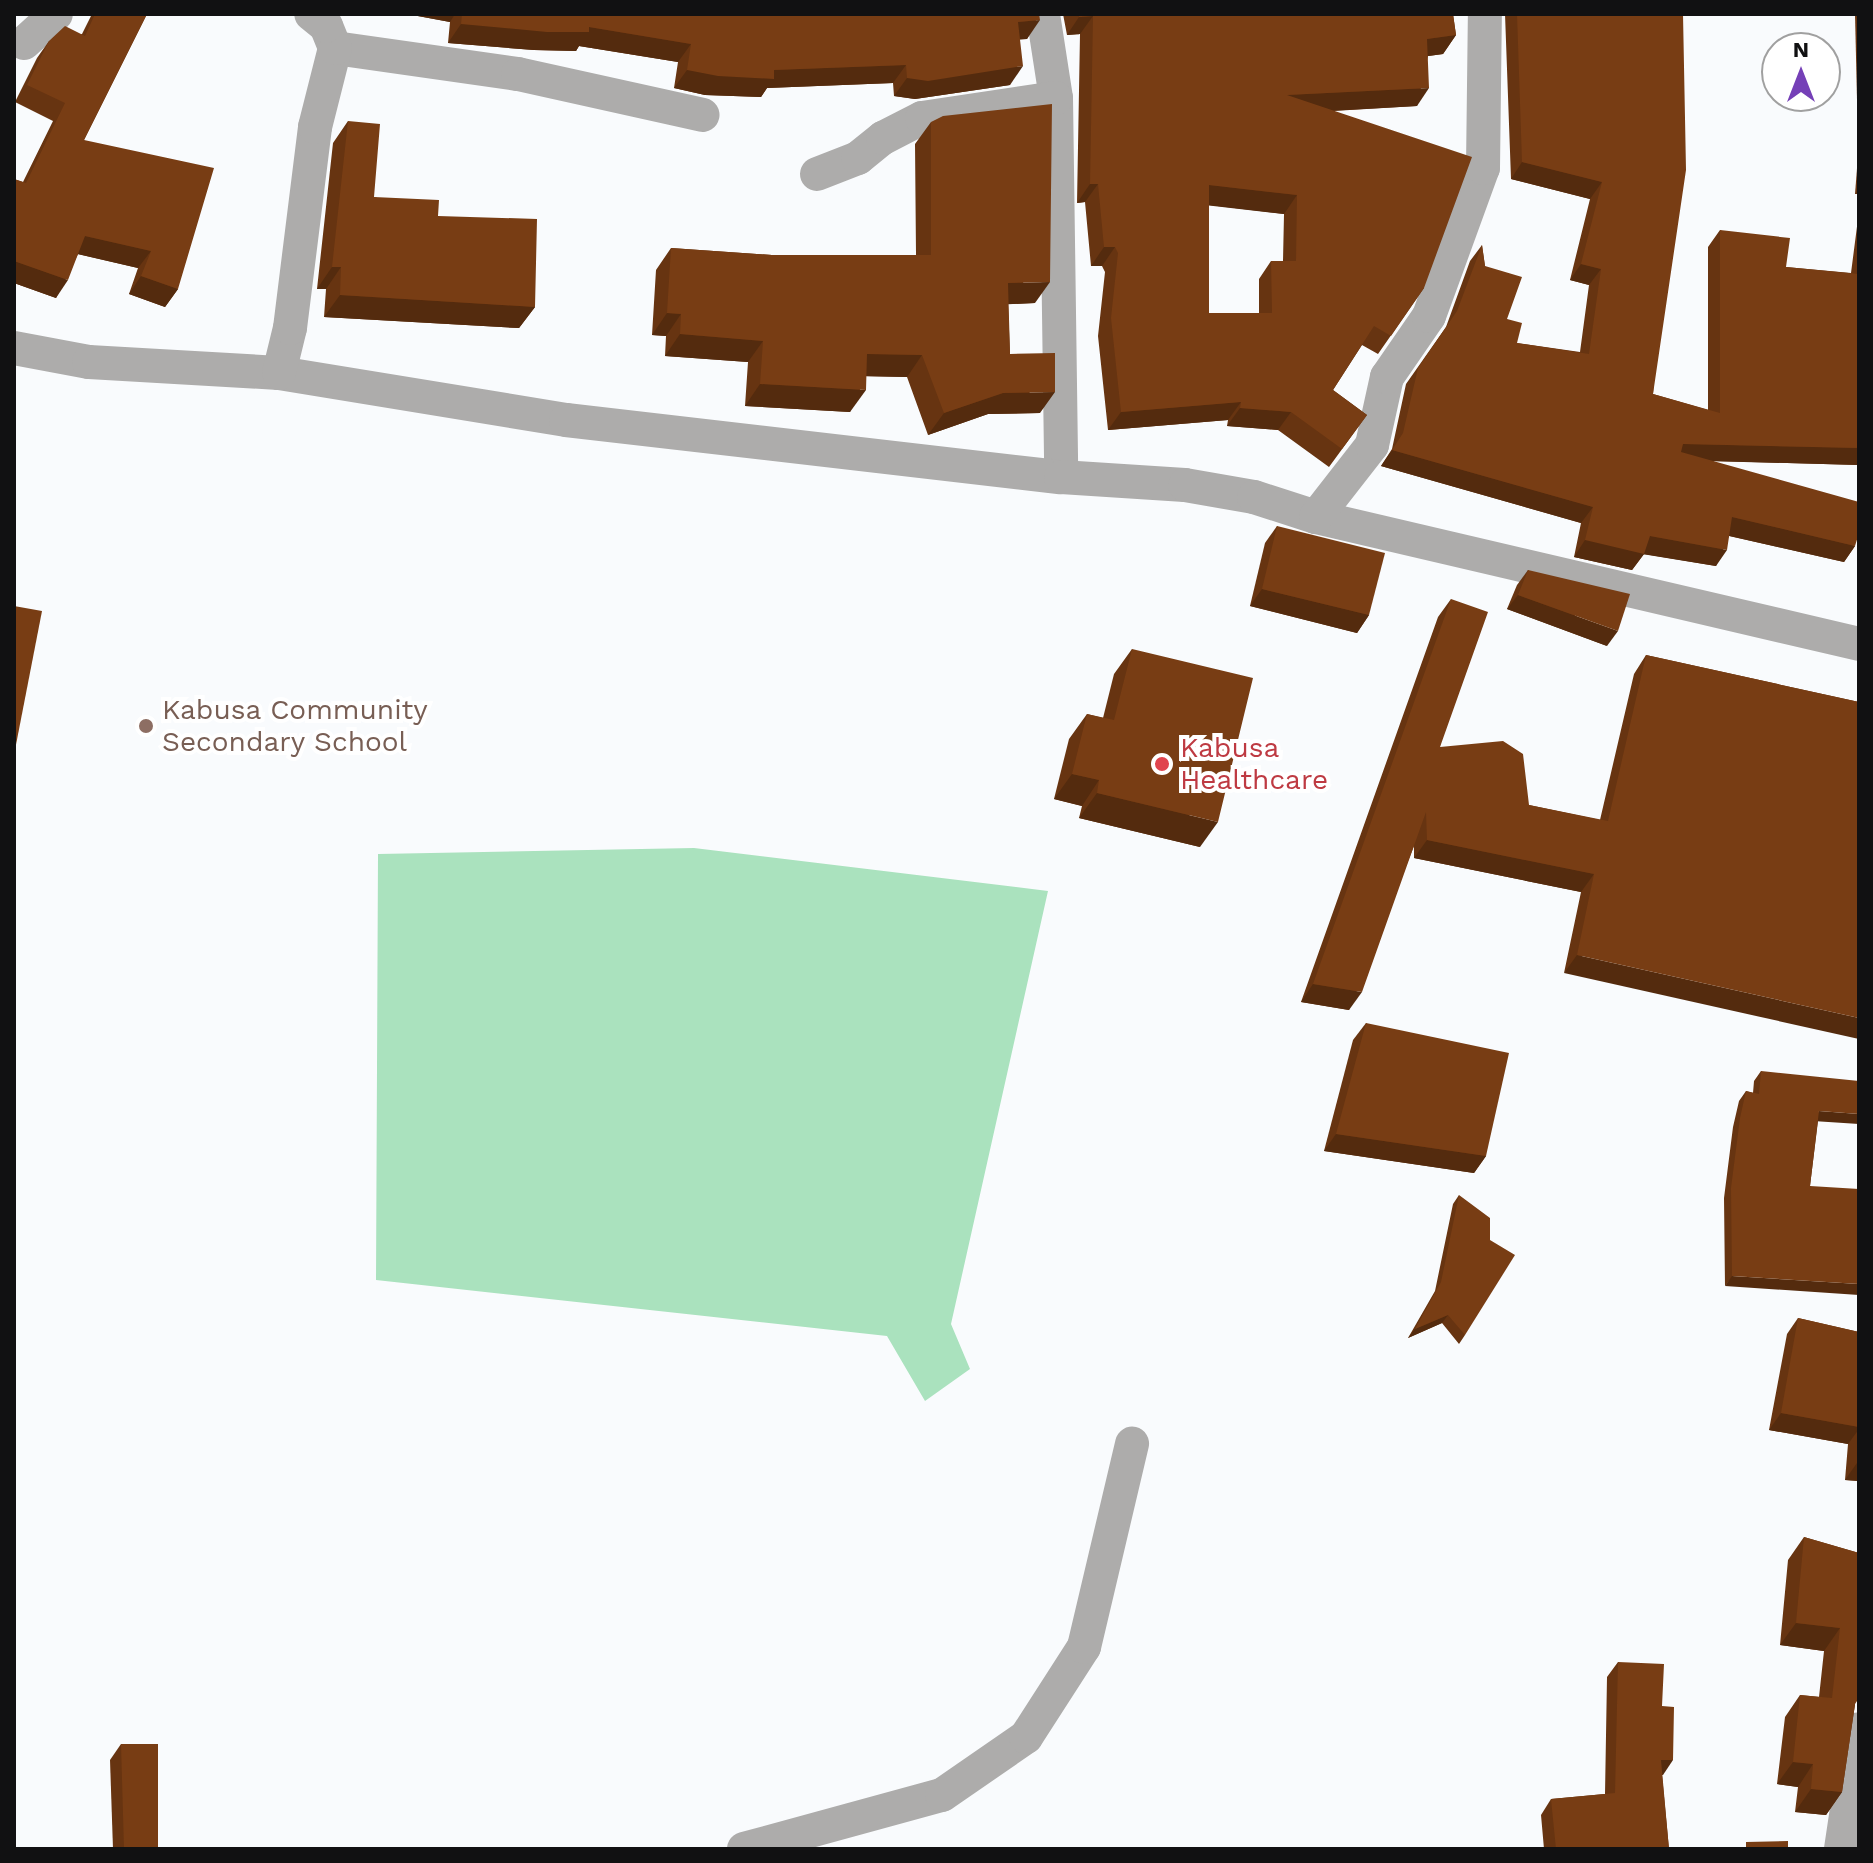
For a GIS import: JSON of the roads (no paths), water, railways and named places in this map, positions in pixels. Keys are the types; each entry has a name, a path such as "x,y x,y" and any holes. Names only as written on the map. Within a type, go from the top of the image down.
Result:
{"street":[{"path":"24,43 56,14"},
{"path":"279,373 290,328 315,127 335,48 326,26 311,14"},
{"path":"1043,14 1056,98 1061,477"},
{"path":"1316,517 1372,445 1387,377 1429,316 1483,168 1485,14"},
{"path":"335,48 518,74 703,115"},
{"path":"817,174 858,158 883,138 922,118 1056,98"},
{"path":"14,348 89,362 279,373 566,420 1061,477 1185,485 1254,497 1316,517 1859,644"},
{"path":"744,1849 942,1795 1026,1737 1084,1647 1132,1444"},
{"path":"1841,1849 1859,1729"}],"place":[{"name":"Kabusa Community Secondary School","path":"146,726"},
{"name":"Kabusa Healthcare","path":"1162,764"}]}
